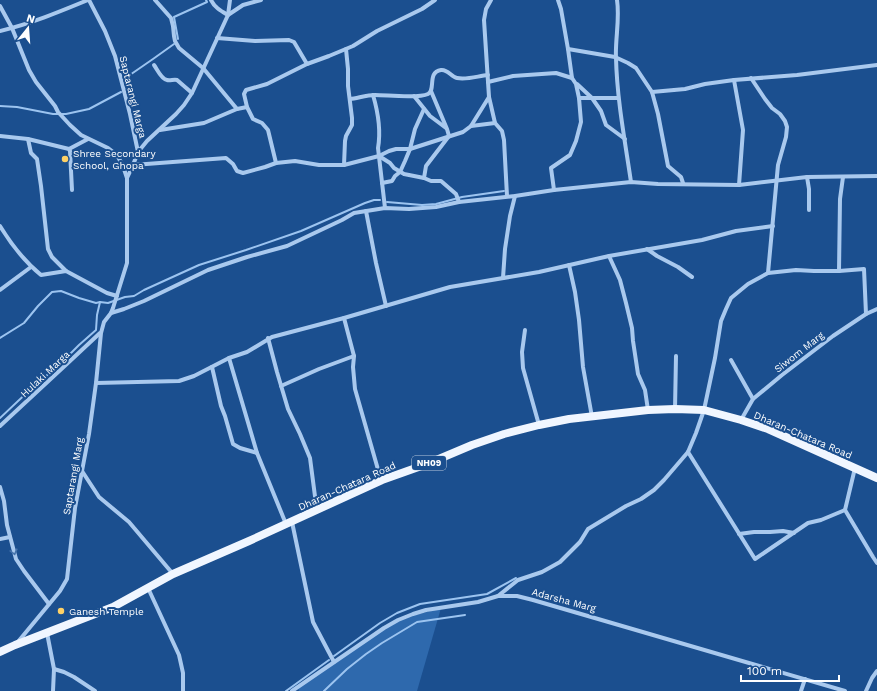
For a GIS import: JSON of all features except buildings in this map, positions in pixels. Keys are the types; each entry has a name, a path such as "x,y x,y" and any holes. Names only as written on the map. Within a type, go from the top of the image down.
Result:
{"main road":[{"name":"Dharan-Chatara Road","path":"0,652 113,607 173,574 245,543 382,480 504,434 569,419 648,410 704,410 768,429 877,478"}],"street":[{"path":"0,31 46,17 88,0"},
{"name":"Saptarangi Marga","path":"88,0 105,32 115,56 138,152 127,178 127,263 116,298"},
{"path":"155,0 171,18 175,41 179,48 203,68 237,109"},
{"path":"211,0 219,10 228,15"},
{"path":"138,152 147,141 184,105 192,92 228,15 230,0"},
{"path":"228,15 243,5 261,0"},
{"path":"276,163 268,130 262,123 253,119 247,107 244,94 246,90 267,84 308,64 353,46 377,31 422,9 435,0"},
{"path":"491,0 486,9 484,20 489,97 495,123 502,131 504,140 507,196"},
{"path":"558,0 572,78 576,84 592,98 601,111 606,125 625,140"},
{"path":"617,0 618,8 615,57 618,98 631,182"},
{"path":"0,6 12,28 29,70 58,112 76,130 108,148 117,155 127,178"},
{"path":"217,38 255,41 289,40 294,42 308,64"},
{"path":"344,165 346,136 352,125 346,49"},
{"path":"568,50 615,57 636,68 652,92 658,114 668,166 682,177 682,183"},
{"path":"154,65 162,78 168,81 177,80 192,92"},
{"path":"652,92 685,89 705,84 734,80 805,74 877,65"},
{"path":"449,136 431,91 433,75 436,71 446,70 454,77 458,78 488,75"},
{"path":"488,82 513,76 556,73 572,78"},
{"path":"751,78 772,108 780,114 785,121 786,127 786,137 778,165 768,273"},
{"path":"734,80 743,130 739,185"},
{"path":"554,190 551,168 570,155 576,142 581,122 576,84"},
{"path":"350,99 373,95 426,95 431,91"},
{"path":"373,95 379,125 379,156 385,208"},
{"path":"414,96 430,116 447,129"},
{"path":"133,165 226,158 233,164 236,171 243,173 276,163 295,161 319,165 344,165 379,156 396,149 410,149 463,132 471,126 489,97"},
{"path":"579,98 618,98"},
{"path":"160,130 204,123 237,109 247,107"},
{"path":"382,183 392,181 400,172 410,149 415,129 424,109"},
{"path":"471,126 495,123"},
{"path":"0,136 28,139 69,149 88,138"},
{"path":"424,178 426,166 449,136"},
{"path":"28,139 31,153 37,159 48,249 52,257 66,271 116,298"},
{"path":"69,149 72,190"},
{"path":"379,156 404,174 431,181 441,180 456,194 460,202"},
{"path":"111,313 144,301 208,270 287,246 354,213 385,208 409,209 436,207 460,202 631,182 658,184 682,183 739,185 807,177 877,176"},
{"path":"807,177 809,190 809,210"},
{"path":"839,271 840,199 843,177"},
{"path":"503,278 505,249 510,216 515,196"},
{"path":"366,211 386,306"},
{"path":"0,226 8,239 31,267 41,275 66,271"},
{"path":"96,383 179,381 194,376 229,358 247,352 268,338 344,318 450,287 539,272 609,256 702,240 736,231 773,226"},
{"path":"648,249 692,277"},
{"path":"609,256 620,280 626,303 632,328 638,374 645,390 648,410"},
{"path":"569,264 575,292 583,367 592,417"},
{"path":"0,290 31,267"},
{"path":"498,596 518,580 542,572 560,562 580,542 588,528 641,499 654,490 688,452 704,410 721,321 731,298 748,284 768,273 796,270 839,271 864,269 866,314"},
{"name":"Saptarangi Marg","path":"15,645 60,591 67,579 75,508 89,434 101,333 104,322 111,313 116,298"},
{"name":"Siwom Marg","path":"741,420 753,399 782,375 828,340 866,314 877,309"},
{"path":"344,318 354,356 353,367 356,389 382,480"},
{"path":"525,330 522,352 523,368 539,425"},
{"name":"Hulaki Marga","path":"0,426 101,333"},
{"path":"268,338 288,409 310,458 313,486 318,509"},
{"path":"281,386 319,369 354,356"},
{"path":"675,409 676,356"},
{"path":"229,358 257,454 289,523 313,622 334,662"},
{"path":"731,360 753,399"},
{"path":"212,367 221,406 233,444 257,454"},
{"path":"688,452 755,559 808,523 821,520 845,510"},
{"path":"855,468 845,510 877,563"},
{"path":"82,470 99,497 129,522 173,574"},
{"path":"0,487 16,559 49,604"},
{"path":"739,534 754,532 794,533"},
{"path":"0,539 10,537"},
{"path":"148,588 179,655 183,674 183,691"},
{"name":"Adarsha Marg","path":"292,691 298,689 384,628 406,617 426,610 478,602 498,596 517,596 629,627 845,691"},
{"path":"47,633 54,669 52,691"},
{"path":"54,669 69,674 89,689 95,691"},
{"path":"866,691 877,671"},
{"path":"801,691 805,679"}],"shaded area":[{"path":"441,608 417,691 299,691 298,688 398,620"}],"waterway":[{"path":"178,39 174,17 207,2 206,0"},
{"path":"124,79 174,44"},
{"path":"0,106 17,107 53,114 66,114 89,109 121,92"},
{"path":"387,202 422,205 436,204 462,197 504,191"},
{"path":"0,338 24,323 52,292 61,291 96,303 108,303 125,297 134,296 199,265 301,231 365,203 380,200"},
{"path":"0,418 96,330 100,302"},
{"path":"334,656 380,623 397,613 420,604 487,594 516,578"},
{"path":"324,691 347,669 366,654 417,622 465,615"},
{"path":"286,691 329,660"}],"place":[{"name":"Shree Secondary School, Ghopa","path":"65,159"},
{"name":"Ganesh Temple","path":"61,611"}]}
